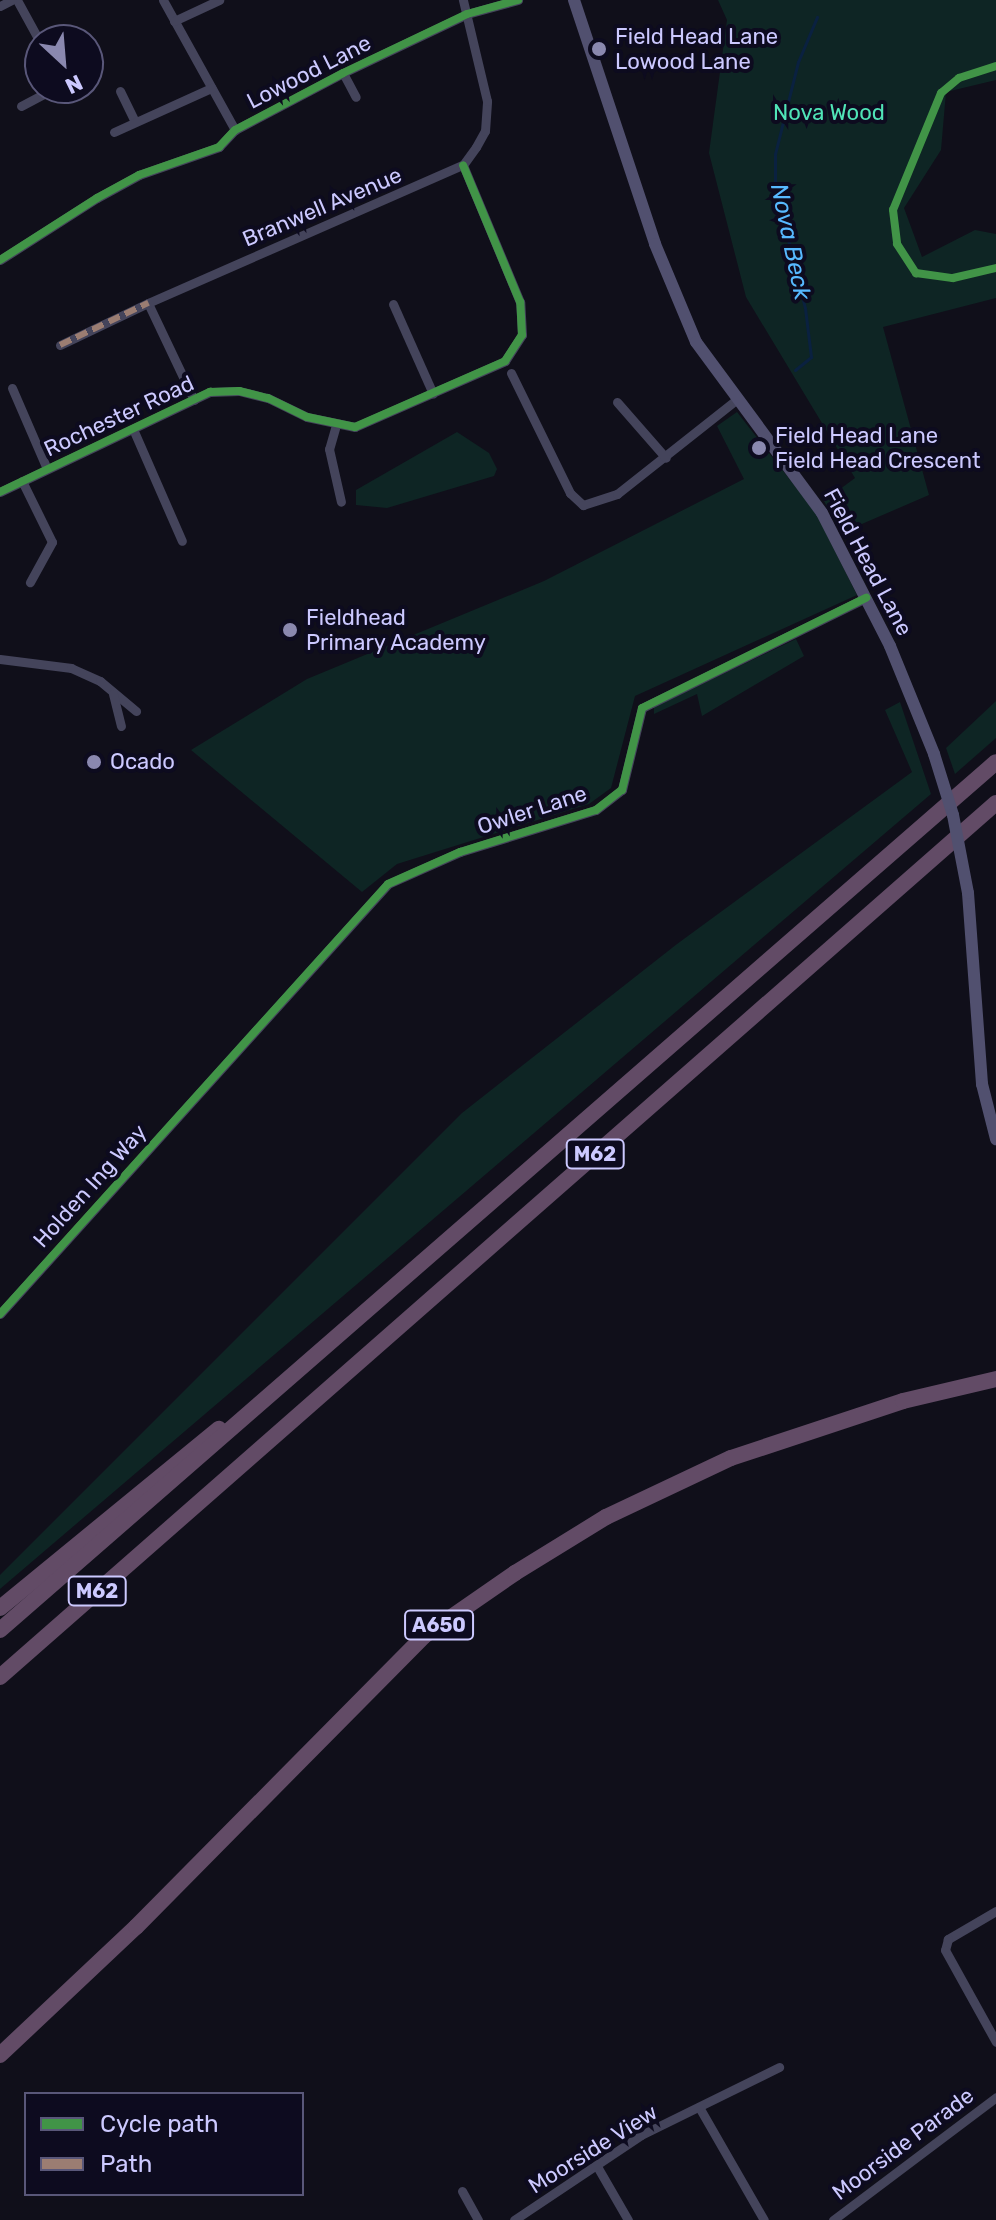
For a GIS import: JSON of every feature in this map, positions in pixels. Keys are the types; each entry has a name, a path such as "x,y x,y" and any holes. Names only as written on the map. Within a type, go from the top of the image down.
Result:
{"highway":[{"name":"M62","path":"0,1630 996,762"},
{"name":"M62","path":"0,1677 996,803"},
{"name":"M62","path":"0,1608 187,1452 293,1376"},
{"name":"A650","path":"0,2055 136,1927 402,1656 515,1573 606,1517 731,1458 889,1405 996,1379"}],"main road":[{"name":"Field Head Lane","path":"574,0 677,301 696,342 822,513 866,598 934,754 953,815 968,893 982,1084 996,1139"}],"street":[{"path":"0,6 14,0 29,24"},
{"path":"163,0 235,130"},
{"path":"174,21 219,0"},
{"path":"463,0 487,101 485,131 463,165"},
{"name":"Lowood Lane","path":"0,260 139,175 206,153 235,130 343,73 467,14 518,0"},
{"path":"343,73 356,97"},
{"path":"114,132 134,120 211,88"},
{"path":"120,91 134,120"},
{"path":"21,106 25,104"},
{"name":"Branwell Avenue","path":"60,345 148,303 463,165"},
{"name":"Rochester Road","path":"0,492 210,392 239,391 336,425 355,427 505,361 522,335 520,302 463,165"},
{"path":"148,303 194,400"},
{"path":"393,304 433,394"},
{"path":"511,373 570,493 583,505 617,494 736,400"},
{"path":"12,388 47,469"},
{"path":"617,402 666,458"},
{"path":"336,425 329,449 341,502"},
{"path":"133,429 182,541"},
{"path":"22,481 52,542 30,582"},
{"name":"Owler Lane","path":"208,1082 388,884 460,852 596,810 622,790 642,708 866,598"},
{"path":"0,659 71,668 100,681 136,711"},
{"path":"113,694 121,726"},
{"name":"Holden Ing Way","path":"0,1314 208,1082"},
{"path":"994,2035 945,1950 948,1939 996,1911"},
{"name":"Moorside View","path":"514,2220 598,2168 641,2135 779,2067"},
{"name":"Moorside Parade","path":"833,2220 995,2099"},
{"path":"699,2107 764,2220"},
{"path":"598,2168 628,2220"},
{"path":"462,2191 478,2220"}],"green space":[{"name":"Nova Wood","path":"718,0 996,0 996,80 946,92 941,150 904,208 922,257 975,230 996,234 996,298 883,327 929,495 841,533 824,501 855,478 746,297 709,153 727,20"},
{"path":"737,412 816,513 857,595 635,696 611,788 589,804 397,864 362,892 191,750 307,679 544,581 744,479 717,426"},
{"path":"457,432 489,453 497,469 494,476 387,508 356,505 356,490"},
{"path":"796,639 804,656 702,716 697,694 654,714 654,707"},
{"path":"996,701 996,738 955,774 946,748"},
{"path":"900,702 931,794 0,1589 0,1575 462,1113 677,944 912,772 885,710"}],"waterway":[{"name":"Nova Beck","path":"795,370 811,357 805,308 775,188 775,154 798,62 817,17"}],"marked path":[{"path":"60,345 148,303"}],"cycle path":[{"path":"0,260 139,175 219,147 235,130 343,73 467,14 518,0"},
{"path":"996,66 959,78 941,93 893,210 897,244 916,273 953,278 996,268"},
{"path":"0,492 210,392 239,391 268,398 307,417 355,427 505,361 522,335 520,302 463,165"},
{"path":"0,1314 388,884 460,852 596,810 622,790 642,708 866,598"}],"place":[{"name":"Field Head Lane Lowood Lane","path":"599,49"},
{"name":"Field Head Lane Field Head Crescent","path":"759,448"},
{"name":"Fieldhead Primary Academy","path":"290,630"},
{"name":"Ocado","path":"94,762"}]}
